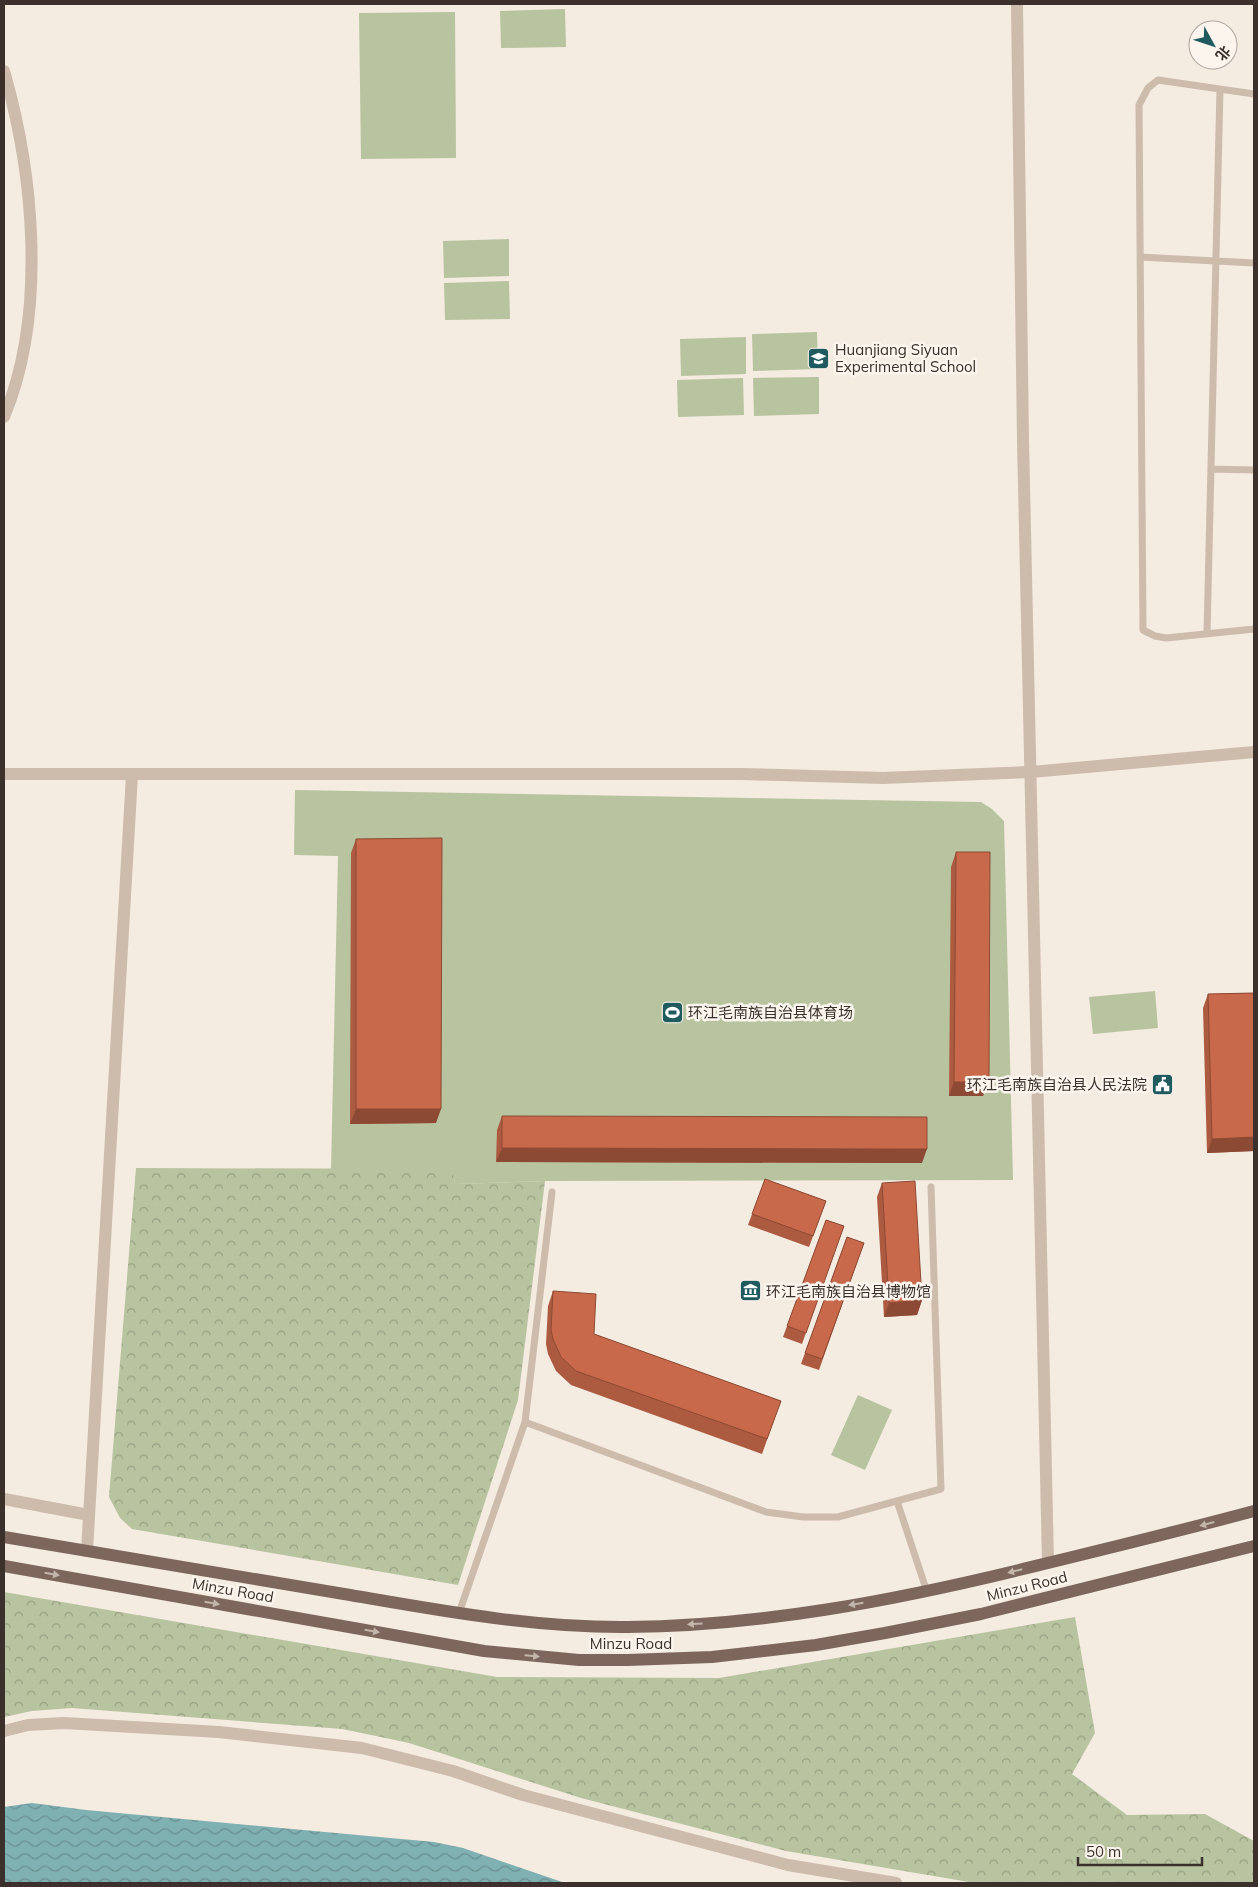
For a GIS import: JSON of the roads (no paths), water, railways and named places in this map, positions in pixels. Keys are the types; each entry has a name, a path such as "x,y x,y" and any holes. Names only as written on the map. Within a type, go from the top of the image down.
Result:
{"main road":[{"name":"Minzu Road","path":"4,1538 459,1613 534,1623 581,1626 675,1626 812,1612 927,1592 1254,1512"},
{"name":"Minzu Road","path":"4,1566 484,1652 579,1660 628,1660 685,1659 746,1653 816,1645 886,1633 981,1614 1254,1546"}],"street":[{"path":"1017,4 1022,430 1048,1563"},
{"path":"4,71 24,159 31,276 23,354 4,417"},
{"path":"4,774 742,774 883,778 1030,772 1254,752"},
{"path":"87,1551 132,775"},
{"path":"4,1499 89,1515"},
{"path":"4,1731 28,1725 64,1723 219,1732 362,1748 453,1771 523,1795 788,1865 896,1883"}],"lane":[{"path":"1254,94 1158,80 1142,96 1139,105 1143,630 1155,636 1166,638 1254,629"},
{"path":"1207,634 1220,89"},
{"path":"1140,257 1254,263"},
{"path":"1211,469 1254,470"},
{"path":"525,1422 766,1512 803,1517 838,1517 941,1489 931,1187"},
{"path":"459,1613 525,1422 552,1192"},
{"path":"897,1501 927,1592"}],"water":[{"path":"32,1803 86,1810 434,1842 463,1848 565,1883 4,1883 4,1807"}],"place":[{"name":"Huanjiang Siyuan Experimental School","path":"819,358"},
{"name":"环江毛南族自治县体育场","path":"672,1012"},
{"name":"环江毛南族自治县人民法院","path":"1163,1084"},
{"name":"环江毛南族自治县博物馆","path":"750,1291"}]}
